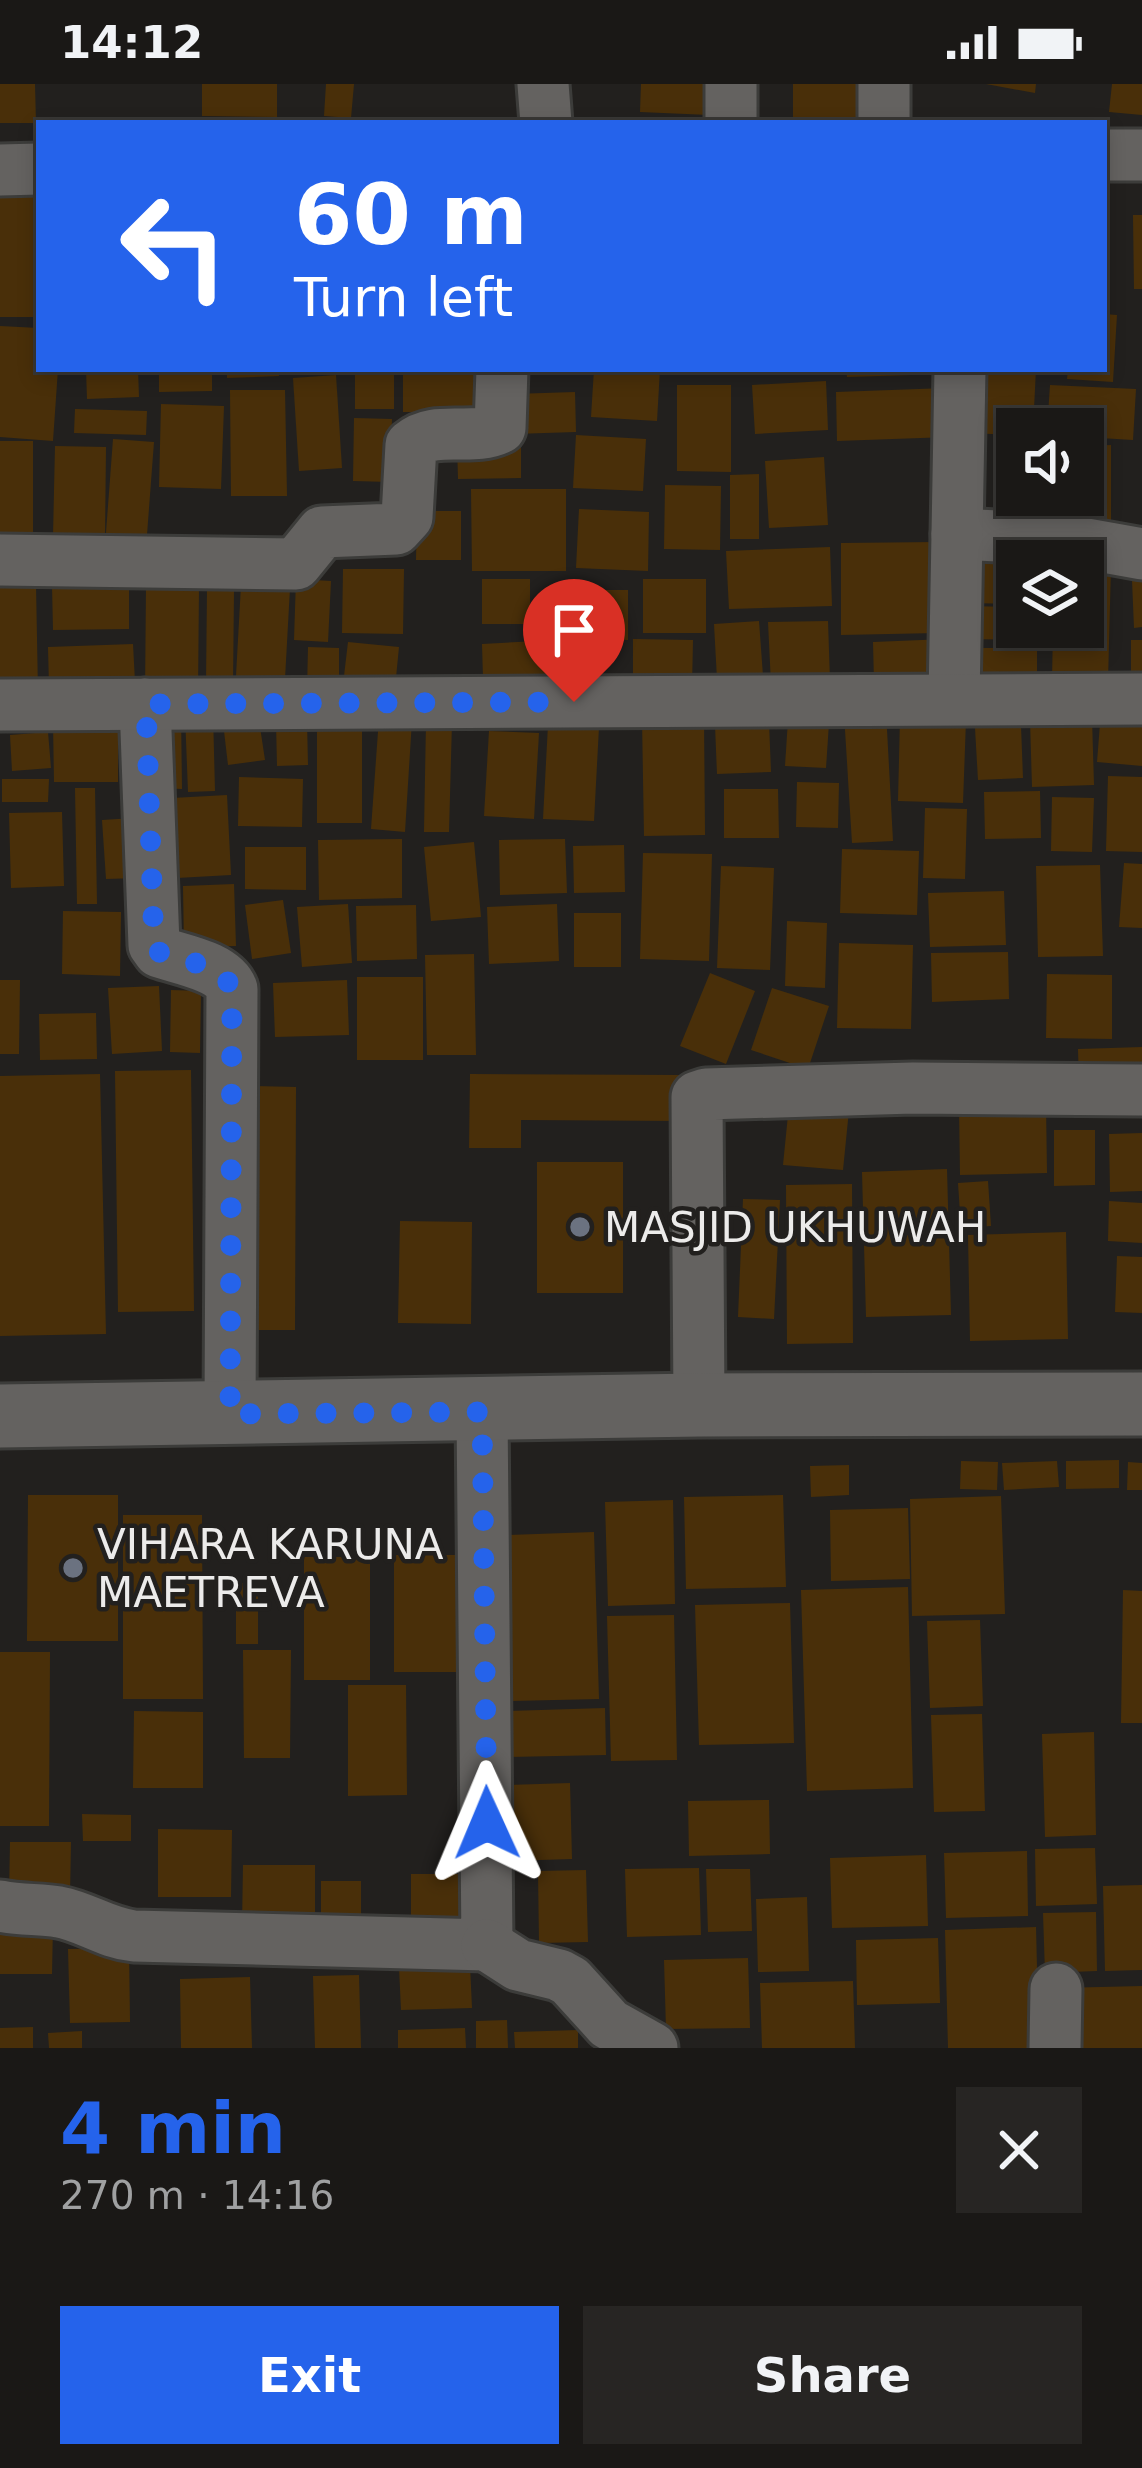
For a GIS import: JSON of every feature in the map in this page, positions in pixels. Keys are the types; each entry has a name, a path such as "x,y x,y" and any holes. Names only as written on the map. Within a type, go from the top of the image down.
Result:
{"street":[{"path":"543,84 546,120"},
{"path":"730,120 731,84"},
{"path":"884,84 884,120"},
{"path":"1107,155 1142,154"},
{"path":"0,170 36,169"},
{"path":"0,560 296,564 322,532 397,529 407,517 410,445 423,436 500,428 502,372"},
{"path":"954,699 960,372"},
{"path":"957,534 1059,539 1142,554"},
{"path":"0,705 1142,699"},
{"path":"146,704 154,946 220,974 232,989 230,1414"},
{"path":"699,1406 697,1097 913,1088 1142,1090"},
{"path":"0,1416 1142,1404"},
{"path":"482,1412 487,1945"},
{"path":"0,1906 59,1912 112,1934 134,1936 487,1945 518,1965 559,1975 609,2024 652,2048"},
{"path":"1055,2048 1056,1989"}],"building":[{"path":"0,84 35,84 36,123 0,123"},
{"path":"202,84 277,84 277,117 202,116"},
{"path":"326,84 354,84 351,118 324,116"},
{"path":"641,84 710,84 709,115 640,112"},
{"path":"793,84 870,84 870,120 793,120"},
{"path":"986,84 1036,84 1035,93"},
{"path":"1112,84 1142,84 1142,115 1109,112"},
{"path":"36,191 36,317 0,317 0,192"},
{"path":"1133,215 1142,215 1142,289 1134,289"},
{"path":"1107,314 1117,315 1113,382 1067,379 1068,372 1107,372"},
{"path":"0,326 36,328 36,372 58,372 53,441 0,437"},
{"path":"86,372 138,372 139,397 87,399"},
{"path":"159,372 212,372 212,391 159,392"},
{"path":"227,372 278,372 279,376 227,378"},
{"path":"355,372 394,372 394,409 355,409"},
{"path":"403,372 481,372 481,412 403,412"},
{"path":"594,372 660,372 657,421 591,417"},
{"path":"846,372 946,372 946,374 847,377"},
{"path":"968,372 1036,372 1034,408 996,408 996,434 966,433"},
{"path":"336,375 342,468 299,471 293,378"},
{"path":"826,381 828,430 755,434 752,385"},
{"path":"677,385 731,385 731,472 677,471"},
{"path":"1050,385 1136,389 1133,440 1104,438 1104,408 1048,408"},
{"path":"946,388 949,437 837,441 836,392"},
{"path":"230,390 285,390 287,496 231,496"},
{"path":"575,392 576,432 514,434 513,394"},
{"path":"161,404 224,406 221,489 159,487"},
{"path":"75,409 147,411 146,435 74,433"},
{"path":"354,418 392,419 390,482 353,481"},
{"path":"576,435 646,439 643,491 573,488"},
{"path":"113,439 154,442 146,548 105,546"},
{"path":"0,441 33,441 33,545 0,545"},
{"path":"521,442 521,478 458,479 457,443"},
{"path":"1104,445 1111,445 1111,520 1036,520 1036,516 1104,516"},
{"path":"55,446 106,447 105,538 53,537"},
{"path":"824,457 828,525 769,528 765,461"},
{"path":"759,474 759,539 730,539 730,475"},
{"path":"665,485 721,486 720,550 664,549"},
{"path":"471,489 566,489 566,571 472,571"},
{"path":"579,509 649,512 648,571 576,568"},
{"path":"417,511 461,511 461,560 416,560"},
{"path":"937,542 938,633 841,635 841,543"},
{"path":"830,547 832,606 729,609 726,551"},
{"path":"970,548 996,555 996,604 969,603"},
{"path":"1104,566 1111,566 1108,682 1052,680 1053,648 1104,648"},
{"path":"343,569 404,569 403,634 342,633"},
{"path":"296,579 331,581 328,642 294,640"},
{"path":"482,579 530,579 530,624 482,624"},
{"path":"643,579 706,579 706,633 643,633"},
{"path":"1132,580 1142,580 1142,627 1134,628"},
{"path":"129,584 129,629 53,630 52,585"},
{"path":"0,585 36,585 38,692 0,693"},
{"path":"241,585 290,588 284,697 235,694"},
{"path":"146,586 199,586 198,694 145,695"},
{"path":"207,588 234,589 233,686 206,686"},
{"path":"561,590 628,590 628,640 562,639"},
{"path":"964,606 996,607 996,640 964,639"},
{"path":"759,621 763,676 717,679 714,624"},
{"path":"828,621 830,681 771,684 768,622"},
{"path":"633,639 693,640 692,687 633,685"},
{"path":"946,639 948,679 874,682 873,642"},
{"path":"556,640 558,674 483,678 482,644"},
{"path":"1131,640 1142,640 1142,684 1131,684"},
{"path":"348,642 399,647 394,698 342,693"},
{"path":"133,644 135,682 49,686 48,647"},
{"path":"308,647 339,648 339,692 307,691"},
{"path":"966,648 1037,648 1037,684 965,684"},
{"path":"886,711 893,841 852,843 844,714"},
{"path":"1101,711 1142,714 1142,766 1097,762"},
{"path":"181,713 182,789 157,788 155,714"},
{"path":"213,713 215,791 188,792 185,714"},
{"path":"379,718 412,720 405,832 371,829"},
{"path":"704,718 705,835 644,836 642,719"},
{"path":"900,718 966,720 963,803 898,801"},
{"path":"1092,718 1094,785 1032,787 1030,720"},
{"path":"788,720 829,723 826,768 785,766"},
{"path":"307,721 308,765 277,766 276,722"},
{"path":"53,722 118,723 118,782 54,782"},
{"path":"426,722 452,722 449,832 424,832"},
{"path":"769,722 771,772 717,774 715,725"},
{"path":"548,725 599,727 594,821 543,819"},
{"path":"1021,726 1023,778 978,780 975,728"},
{"path":"260,727 265,760 228,765 224,731"},
{"path":"317,728 362,728 362,823 317,823"},
{"path":"489,731 539,733 534,819 484,816"},
{"path":"48,732 51,768 12,771 10,735"},
{"path":"1108,776 1142,777 1142,852 1106,851"},
{"path":"239,777 303,779 302,827 238,826"},
{"path":"2,779 49,779 48,802 2,802"},
{"path":"797,782 839,783 838,828 796,827"},
{"path":"75,788 95,788 97,904 77,904"},
{"path":"724,789 778,789 779,838 724,838"},
{"path":"1040,791 1041,838 985,839 984,792"},
{"path":"227,795 231,875 177,878 172,798"},
{"path":"1052,797 1094,798 1092,852 1051,851"},
{"path":"925,808 967,809 965,879 923,878"},
{"path":"62,812 64,886 11,888 9,813"},
{"path":"134,818 138,878 106,879 102,820"},
{"path":"402,839 402,898 319,900 318,840"},
{"path":"565,839 567,893 500,895 499,840"},
{"path":"474,842 481,917 431,921 424,847"},
{"path":"624,845 625,892 574,893 573,846"},
{"path":"245,847 306,847 306,890 245,889"},
{"path":"842,849 919,851 917,915 840,913"},
{"path":"643,853 712,854 709,961 640,959"},
{"path":"1124,863 1142,864 1142,928 1119,927"},
{"path":"1100,865 1103,956 1038,957 1036,866"},
{"path":"721,866 774,868 770,970 717,968"},
{"path":"234,884 236,946 184,947 183,886"},
{"path":"1004,891 1006,945 930,947 928,893"},
{"path":"283,900 291,953 252,959 245,905"},
{"path":"348,904 352,963 302,967 297,907"},
{"path":"557,904 559,961 489,964 487,907"},
{"path":"416,905 417,959 357,961 356,906"},
{"path":"63,911 121,912 120,976 62,974"},
{"path":"574,913 621,913 621,967 574,967"},
{"path":"787,921 827,923 825,988 785,986"},
{"path":"839,943 913,945 911,1029 837,1028"},
{"path":"1008,952 1009,999 932,1002 931,953"},
{"path":"474,954 476,1055 427,1055 425,955"},
{"path":"710,973 755,991 726,1064 680,1046"},
{"path":"1047,974 1112,975 1112,1039 1046,1038"},
{"path":"357,977 423,977 423,1060 357,1060"},
{"path":"0,980 20,980 19,1054 0,1054"},
{"path":"347,980 349,1035 275,1037 273,983"},
{"path":"159,986 162,1051 112,1054 108,988"},
{"path":"772,988 829,1006 808,1069 751,1050"},
{"path":"171,990 201,991 200,1053 170,1052"},
{"path":"96,1013 97,1059 40,1060 39,1014"},
{"path":"1142,1047 1142,1081 1079,1083 1078,1049"},
{"path":"191,1070 194,1311 118,1312 115,1071"},
{"path":"100,1074 106,1334 0,1336 0,1076"},
{"path":"470,1074 681,1075 681,1121 521,1120 521,1148 469,1148"},
{"path":"250,1086 296,1087 295,1330 248,1330"},
{"path":"789,1105 849,1110 843,1170 783,1165"},
{"path":"1046,1105 1047,1173 960,1175 959,1106"},
{"path":"1054,1130 1095,1130 1095,1185 1054,1186"},
{"path":"1142,1133 1142,1191 1110,1192 1109,1134"},
{"name":"MASJID UKHUWAH","path":"537,1162 623,1162 623,1293 537,1293"},
{"path":"947,1169 951,1315 866,1317 862,1172"},
{"path":"988,1181 991,1226 961,1228 958,1183"},
{"path":"852,1184 853,1343 787,1344 786,1185"},
{"path":"743,1199 780,1200 774,1319 738,1317"},
{"path":"1109,1201 1142,1203 1142,1243 1108,1241"},
{"path":"400,1221 472,1222 471,1324 398,1323"},
{"path":"1066,1232 1068,1339 970,1341 968,1235"},
{"path":"1117,1256 1142,1257 1142,1313 1115,1312"},
{"path":"1119,1460 1119,1488 1066,1489 1066,1461"},
{"path":"961,1461 998,1462 997,1490 960,1489"},
{"path":"1057,1461 1059,1487 1004,1490 1002,1463"},
{"path":"1128,1462 1142,1463 1142,1490 1127,1490"},
{"path":"849,1465 849,1495 811,1497 810,1466"},
{"name":"VIHARA KARUNA MAETREVA","path":"28,1495 118,1495 118,1641 27,1641"},
{"path":"783,1495 786,1587 686,1589 684,1497"},
{"path":"1001,1496 1005,1614 912,1616 910,1499"},
{"path":"673,1500 675,1604 608,1606 605,1502"},
{"path":"908,1508 910,1579 831,1581 830,1510"},
{"path":"123,1515 202,1515 203,1699 123,1699"},
{"path":"594,1532 599,1699 511,1701 506,1535"},
{"path":"394,1555 471,1555 470,1672 394,1672"},
{"path":"304,1557 370,1557 370,1680 304,1680"},
{"path":"236,1583 258,1583 258,1644 236,1644"},
{"path":"908,1587 913,1788 807,1791 801,1590"},
{"path":"1123,1590 1142,1591 1142,1723 1121,1723"},
{"path":"790,1603 794,1743 699,1745 695,1605"},
{"path":"674,1615 677,1760 611,1761 607,1616"},
{"path":"980,1620 983,1706 930,1708 927,1621"},
{"path":"243,1650 291,1650 290,1758 244,1758"},
{"path":"0,1652 50,1652 49,1826 0,1826"},
{"path":"348,1685 406,1685 407,1795 348,1796"},
{"path":"605,1708 606,1755 509,1757 508,1711"},
{"path":"134,1711 203,1712 203,1788 133,1788"},
{"path":"982,1714 985,1811 934,1812 931,1715"},
{"path":"1094,1732 1096,1835 1045,1837 1042,1734"},
{"path":"570,1783 572,1859 508,1861 506,1785"},
{"path":"769,1800 770,1854 689,1856 688,1801"},
{"path":"82,1814 131,1815 131,1841 83,1841"},
{"path":"158,1829 232,1830 231,1897 158,1897"},
{"path":"10,1842 71,1842 70,1895 9,1895"},
{"path":"1095,1848 1097,1904 1036,1906 1035,1849"},
{"path":"1027,1851 1028,1916 946,1918 944,1853"},
{"path":"926,1855 928,1926 832,1928 830,1858"},
{"path":"243,1865 315,1865 315,1925 242,1925"},
{"path":"699,1868 701,1935 627,1937 625,1869"},
{"path":"706,1869 750,1869 752,1931 708,1932"},
{"path":"586,1870 588,1942 539,1943 538,1871"},
{"path":"411,1874 470,1874 470,1930 411,1930"},
{"path":"321,1881 361,1881 361,1927 321,1927"},
{"path":"1142,1885 1142,1970 1105,1971 1103,1886"},
{"path":"807,1897 809,1971 758,1972 756,1899"},
{"path":"1096,1912 1097,1971 1045,1973 1043,1913"},
{"path":"0,1926 53,1926 52,1974 0,1974"},
{"path":"1036,1927 1039,2048 948,2048 945,1930"},
{"path":"938,1938 940,2003 857,2005 856,1940"},
{"path":"129,1948 130,2022 70,2023 68,1949"},
{"path":"748,1958 750,2028 666,2029 664,1960"},
{"path":"470,1965 472,2008 401,2010 399,1967"},
{"path":"359,1975 361,2048 315,2048 313,1976"},
{"path":"250,1977 252,2048 181,2048 180,1979"},
{"path":"853,1981 855,2048 762,2048 760,1983"},
{"path":"1142,1986 1142,2048 1061,2048 1059,1988"},
{"path":"507,2020 508,2048 476,2048 476,2021"},
{"path":"33,2027 33,2048 0,2048 0,2028"},
{"path":"465,2028 466,2048 398,2048 398,2030"},
{"path":"578,2030 578,2048 515,2048 514,2032"},
{"path":"82,2031 82,2048 49,2048 48,2033"}],"place":[{"name":"MASJID UKHUWAH","path":"580,1227"},
{"name":"VIHARA KARUNA MAETREVA","path":"73,1568"}],"route":[{"path":"487,1823 482,1412 230,1414 232,989 220,974 154,946 146,704 574,702"}]}
